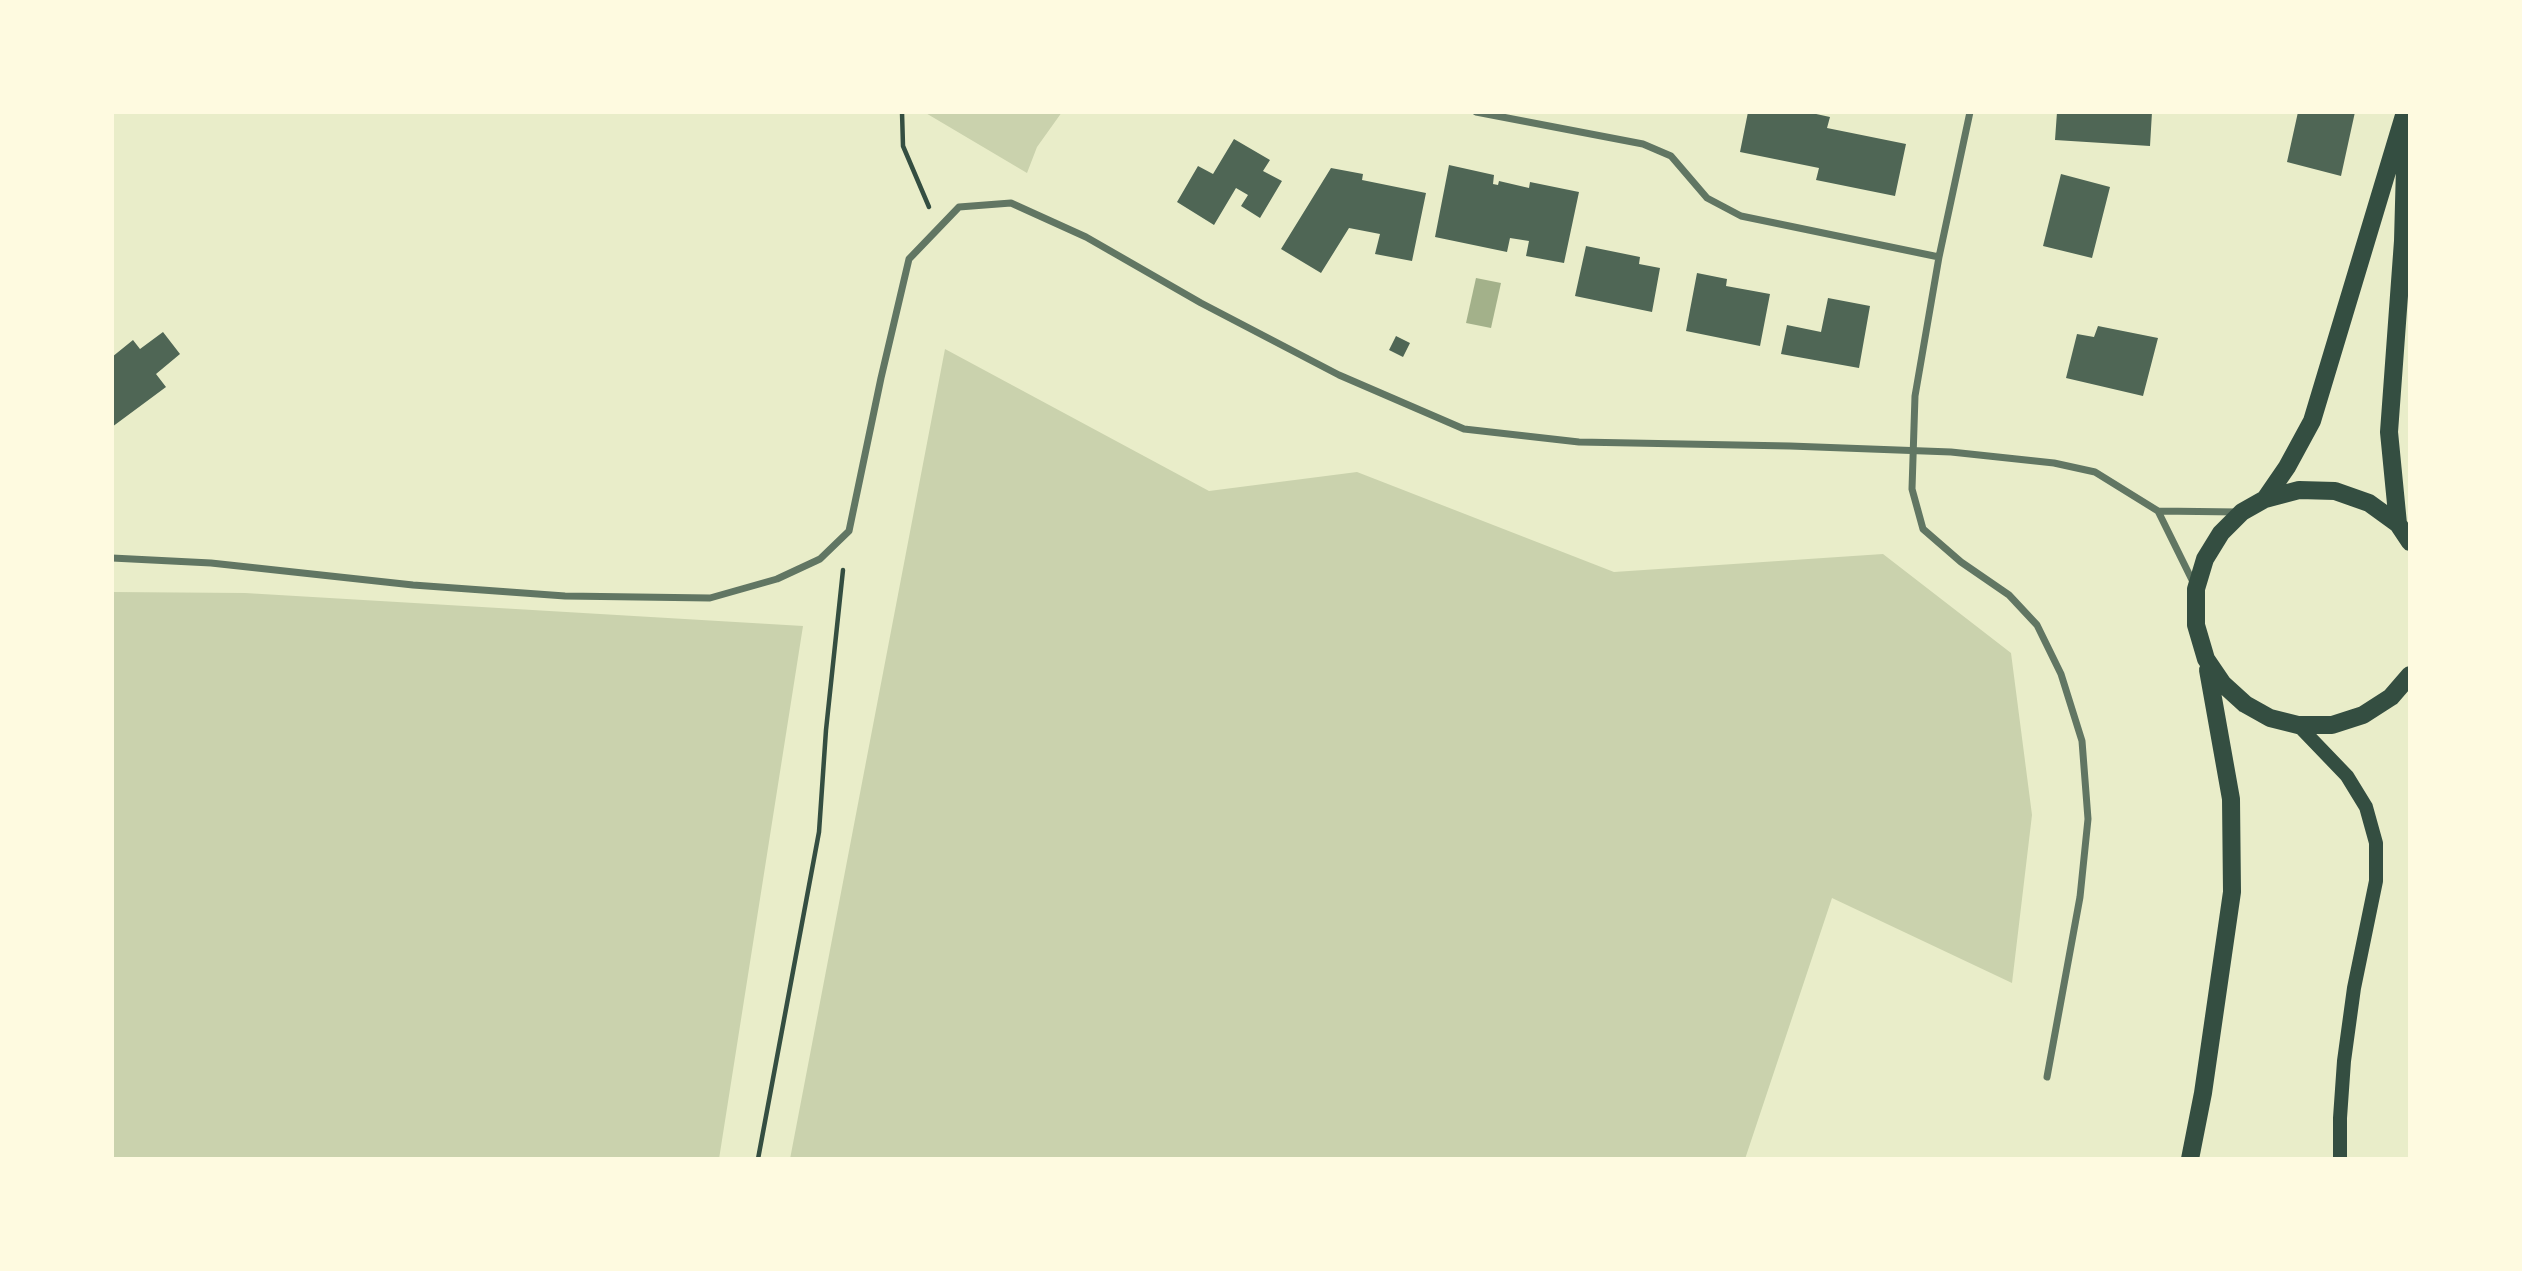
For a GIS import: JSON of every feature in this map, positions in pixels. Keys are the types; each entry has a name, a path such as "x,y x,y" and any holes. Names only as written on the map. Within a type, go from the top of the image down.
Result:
{"main road":[{"path":"2265,499 2287,467 2312,421 2406,112"},
{"path":"2398,524 2389,432 2403,241 2406,112"},
{"path":"2190,1159 2203,1093 2232,892 2231,799 2206,659 2196,625 2196,589 2205,559 2221,533 2242,512 2265,499 2299,490 2335,491 2369,503 2398,524 2410,542"},
{"path":"2206,659 2222,684 2245,704 2270,718 2298,725 2332,725 2363,715 2391,697 2410,675"},
{"path":"2298,725 2347,776 2366,807 2376,843 2376,881 2354,988 2344,1061 2340,1159"}],"street":[{"path":"1476,112 1643,144 1671,156 1707,198 1741,216 1939,257"},
{"path":"1970,112 1939,257 1914,396 1912,489 1923,529 1961,562 2009,595 2037,625 2061,674 2082,741 2088,818 2081,884 2047,1077"},
{"path":"112,558 211,563 413,585 565,597 710,598 777,579 820,559 849,531 909,259 959,207 1011,203 1086,237 1201,303 1339,375 1464,429 1579,442 1951,452 2054,463 2095,472 2158,511 2242,512"},
{"path":"2158,511 2196,589"}],"path":[{"path":"902,112 903,146 938,228"},
{"path":"758,1159 819,832 838,599 849,531"}],"shaded area":[{"path":"924,112 1062,112 1037,147 1027,173"},
{"path":"1476,278 1501,283 1491,328 1466,323"},
{"path":"945,349 1209,491 1357,472 1614,572 1883,554 2011,653 2032,815 2012,983 1832,898 1745,1159 790,1159"},
{"path":"112,592 245,593 803,626 719,1159 112,1159"}],"building":[{"path":"1748,112 1807,112 1830,117 1827,128 1906,144 1895,196 1816,180 1819,168 1740,152"},
{"path":"2057,112 2152,112 2150,146 2055,140"},
{"path":"2298,112 2355,112 2341,176 2287,162"},
{"path":"1234,139 1270,160 1263,171 1282,181 1260,218 1241,206 1248,195 1236,188 1214,225 1177,202 1198,166 1213,174"},
{"path":"1449,165 1494,175 1493,184 1498,185 1499,181 1529,188 1530,182 1579,192 1564,263 1526,256 1529,241 1510,238 1507,252 1435,237"},
{"path":"1331,168 1363,174 1362,180 1426,193 1412,261 1375,254 1380,234 1349,228 1321,273 1281,249"},
{"path":"2061,174 2110,187 2092,258 2043,246"},
{"path":"1586,246 1640,257 1639,264 1660,268 1652,312 1575,296"},
{"path":"1697,273 1727,279 1726,286 1770,294 1760,346 1686,331"},
{"path":"1828,298 1870,306 1859,368 1781,354 1787,325 1821,332"},
{"path":"2098,326 2158,338 2143,396 2066,378 2077,334 2094,337"},
{"path":"163,332 180,354 156,374 166,387 112,427 112,357 133,340 140,349"},
{"path":"1396,336 1410,343 1403,357 1389,350"}]}
